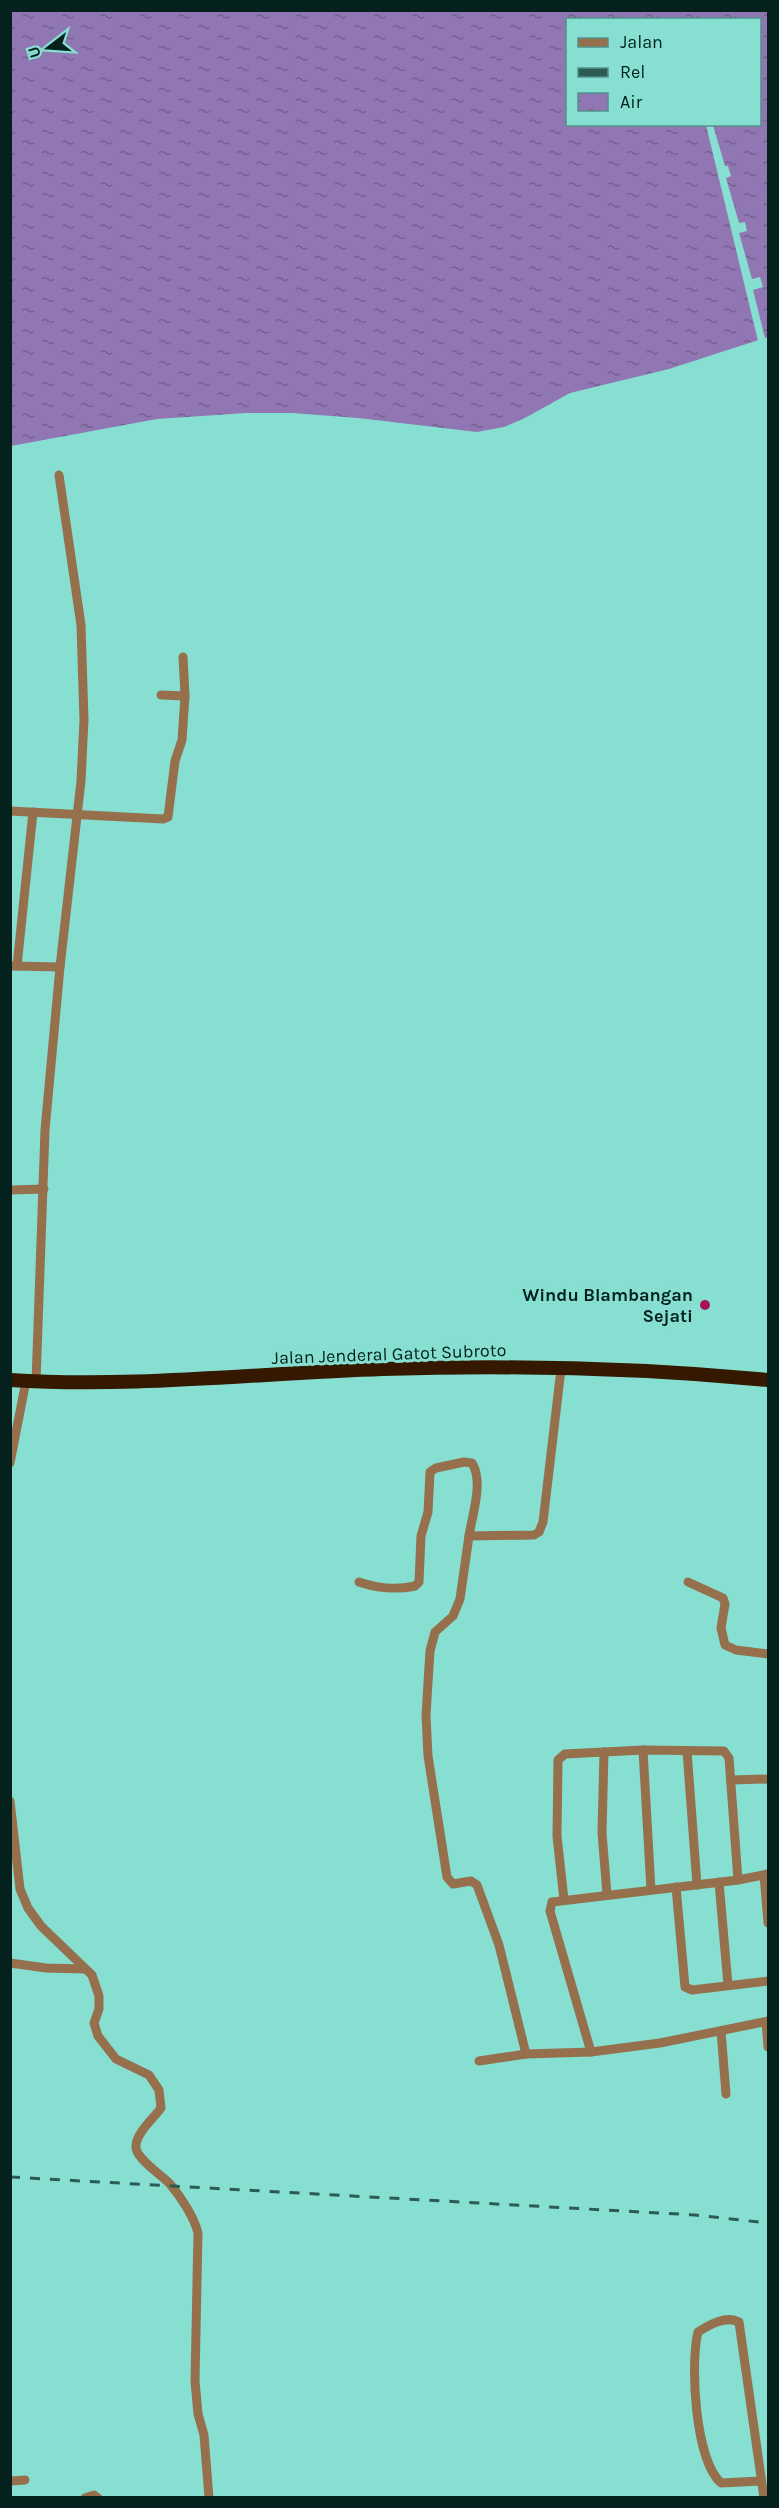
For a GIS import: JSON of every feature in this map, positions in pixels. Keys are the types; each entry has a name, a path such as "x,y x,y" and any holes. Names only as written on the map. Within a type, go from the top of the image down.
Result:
{"highway":[{"name":"Jalan Jenderal Gatot Subroto","path":"10,1380 31,1382 167,1381 383,1369 561,1369 666,1372 768,1380"}],"street":[{"path":"10,1463 31,1382 44,1189 45,1130 82,771 84,660 59,475"},
{"path":"10,811 163,819 168,817 176,761 182,747 185,696 183,657"},
{"path":"161,695 185,696"},
{"path":"33,812 14,966 60,967"},
{"path":"10,1190 44,1189"},
{"path":"469,1536 534,1535 539,1532 543,1522 561,1369"},
{"path":"359,1582 372,1587 407,1588 419,1582 421,1536 428,1512 430,1472 436,1468 464,1462 472,1463 476,1470 477,1483 460,1599 453,1616 435,1632 430,1651 426,1715 428,1756 447,1877 453,1884 471,1881 477,1885 498,1946 526,2054"},
{"path":"688,1582 723,1598 721,1628 725,1645 736,1650 768,1654"},
{"path":"643,1750 651,1890"},
{"path":"564,1900 557,1836 558,1760 566,1755 643,1750 724,1751 729,1758 738,1880"},
{"path":"687,1751 697,1885"},
{"path":"604,1752 602,1833 607,1894"},
{"path":"731,1780 768,1779"},
{"path":"10,1801 20,1889 28,1908 41,1926 92,1975 99,1996 99,2009 94,2023 98,2036 116,2059 149,2075 159,2090 161,2108 138,2137 136,2147 139,2155 171,2185 196,2225 195,2381 198,2414 204,2435 209,2498"},
{"path":"591,2052 550,1911 552,1902 766,1875 768,1923"},
{"path":"719,1882 728,1985"},
{"path":"676,1887 685,1987 692,1990 768,1981"},
{"path":"10,1963 46,1968 85,1969"},
{"path":"479,2061 526,2054 591,2052 660,2043 767,2022 768,2047"},
{"path":"721,2031 726,2094"},
{"path":"761,2481 721,2483 713,2473 701,2437 696,2402 695,2343 698,2332 726,2319 739,2322 764,2498"},
{"path":"10,2481 25,2480"},
{"path":"85,2498 94,2495 99,2498"}],"water":[{"path":"11,11 768,11 768,337 669,369 570,393 504,427 477,432 292,413 246,413 157,419 11,446"}],"pier":[{"path":"706,126 713,126 725,166 728,166 731,176 726,178 739,223 745,222 747,231 739,233 752,279 760,277 763,287 753,290 765,338 758,341"}],"railway":[{"path":"10,2177 695,2215 768,2223"}],"place":[{"name":"Windu Blambangan Sejati","path":"705,1305"}]}
